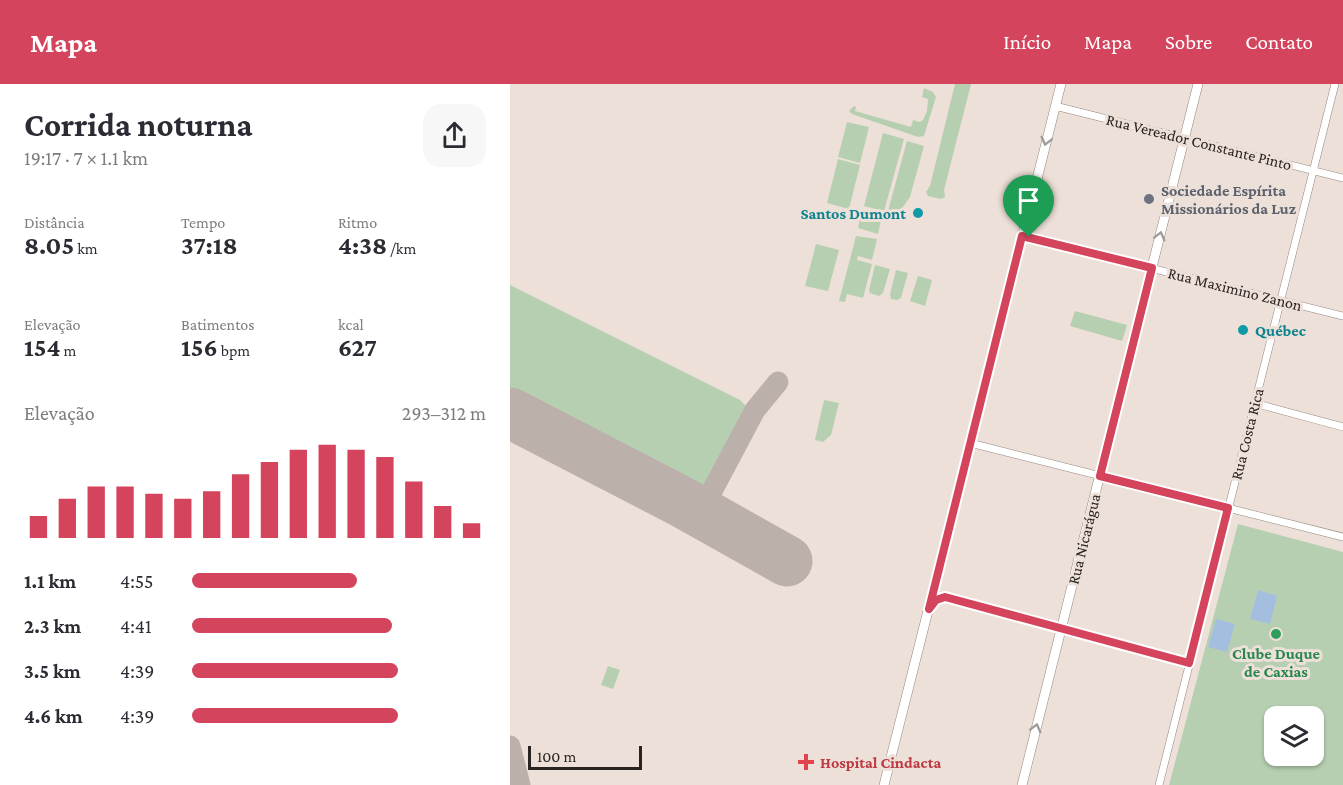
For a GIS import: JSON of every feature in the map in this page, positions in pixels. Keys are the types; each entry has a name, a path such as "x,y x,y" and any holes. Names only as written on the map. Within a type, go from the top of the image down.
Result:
{"main road":[{"path":"884,785 1060,84"},
{"name":"Rua Nicarágua","path":"1022,785 1198,84"},
{"path":"936,579 945,597"},
{"path":"929,609 936,600 945,597 1061,628"}],"street":[{"name":"Rua Costa Rica","path":"1159,785 1335,84"},
{"name":"Rua Vereador Constante Pinto","path":"1055,106 1343,178"},
{"name":"Rua Maximino Zanon","path":"1022,236 1343,316"},
{"path":"1254,403 1343,427"},
{"path":"970,443 1343,537"},
{"path":"1061,628 1189,663"}],"green space":[{"path":"955,84 971,84 944,190 945,197 941,199 928,196 926,192 930,186"},
{"path":"924,88 933,92 936,97 924,136 918,137 849,111 854,106 855,111 911,127 913,120 920,122 923,120 927,111 928,99 922,97"},
{"path":"847,122 869,127 860,163 838,157"},
{"path":"883,133 904,139 884,211 864,206"},
{"path":"907,141 924,146 910,197 901,215 888,211"},
{"path":"838,159 860,165 849,209 827,203"},
{"path":"862,211 882,215 878,234 858,228"},
{"path":"856,236 877,239 872,260 858,256 857,260 872,264 863,298 847,294 845,302 839,301"},
{"path":"816,244 839,250 828,291 805,286"},
{"path":"875,265 890,269 883,293 879,296 870,293 869,290"},
{"path":"896,270 908,273 901,298 897,300 891,299 890,294"},
{"path":"918,276 932,280 925,306 910,301"},
{"path":"510,285 740,400 748,408 708,491 700,495 510,394"},
{"path":"1075,311 1127,325 1122,341 1070,326"},
{"path":"824,400 839,403 831,435 823,442 815,440"},
{"name":"Clube Duque de Caxias","path":"1238,524 1343,552 1343,785 1169,785"},
{"path":"608,666 620,670 613,689 601,685"}],"water":[{"path":"1258,590 1277,596 1270,624 1250,619"},
{"path":"1216,619 1235,624 1227,652 1208,647"}],"taxiway":[{"path":"682,502 698,500 712,491 755,410 778,382"},
{"path":"510,746 520,785"}],"runway":[{"path":"510,413 682,502 787,561"}],"place":[{"name":"Sociedade Espírita Missionários da Luz","path":"1149,199"},
{"name":"Santos Dumont","path":"918,213"},
{"name":"Québec","path":"1243,330"},
{"name":"Clube Duque de Caxias","path":"1276,634"},
{"name":"Hospital Cindacta","path":"806,762"}],"route":[{"path":"1022,236 1029,237 1152,268 1100,476 1228,508 1189,663 945,597 936,600 929,609 1022,236"}]}
